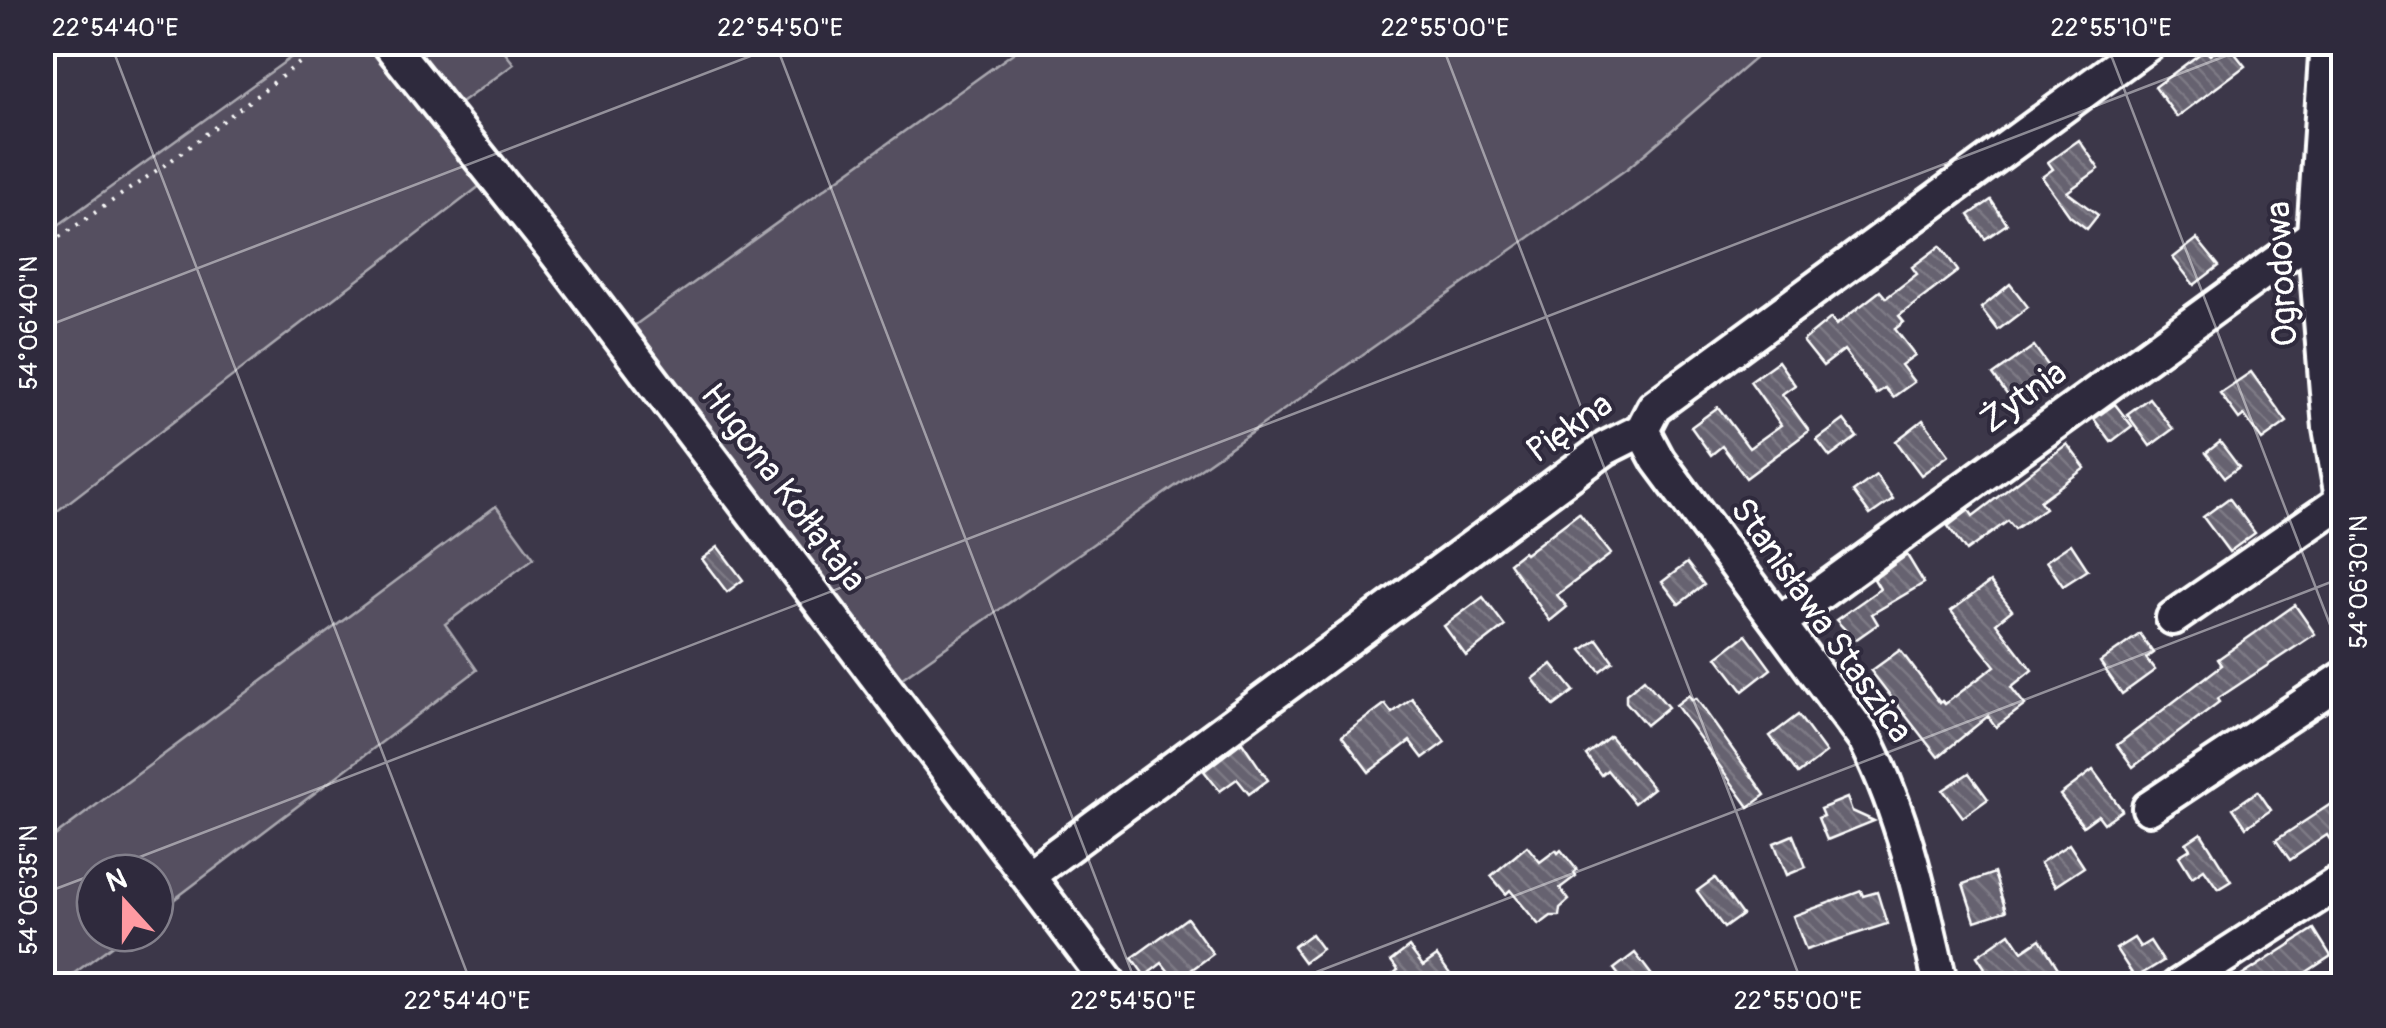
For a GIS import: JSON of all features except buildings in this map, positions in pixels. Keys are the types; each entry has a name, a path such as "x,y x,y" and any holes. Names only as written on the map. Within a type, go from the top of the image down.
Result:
{"street":[{"name":"Hugona Kołłątaja","path":"388,42 552,249 1111,986"},
{"name":"Piękna","path":"1029,875 1590,460 1642,430 1654,407 2151,42"},
{"name":"Ogrodowa","path":"2173,618 2343,505 2330,428 2314,235 2327,42"},
{"name":"Żytnia","path":"1780,623 2314,235"},
{"name":"Stanisława Staszica","path":"1642,430 1658,460 1866,741 1882,772 1910,854 1942,986"},
{"path":"2149,808 2344,678"},
{"path":"2178,986 2344,879"}],"path":[{"path":"42,249 169,162 327,42"}],"shaded area":[{"path":"311,43 379,43 489,179 43,522 42,237"},
{"path":"396,43 497,43 514,64 450,111"},
{"path":"1027,43 1773,43 1628,168 895,683 624,333"},
{"path":"496,506 534,558 445,624 477,670 175,899 175,853 75,853 75,953 102,953 58,985 43,985 43,845"}],"waterway":[{"path":"2344,133 2340,151 2344,188"}]}
